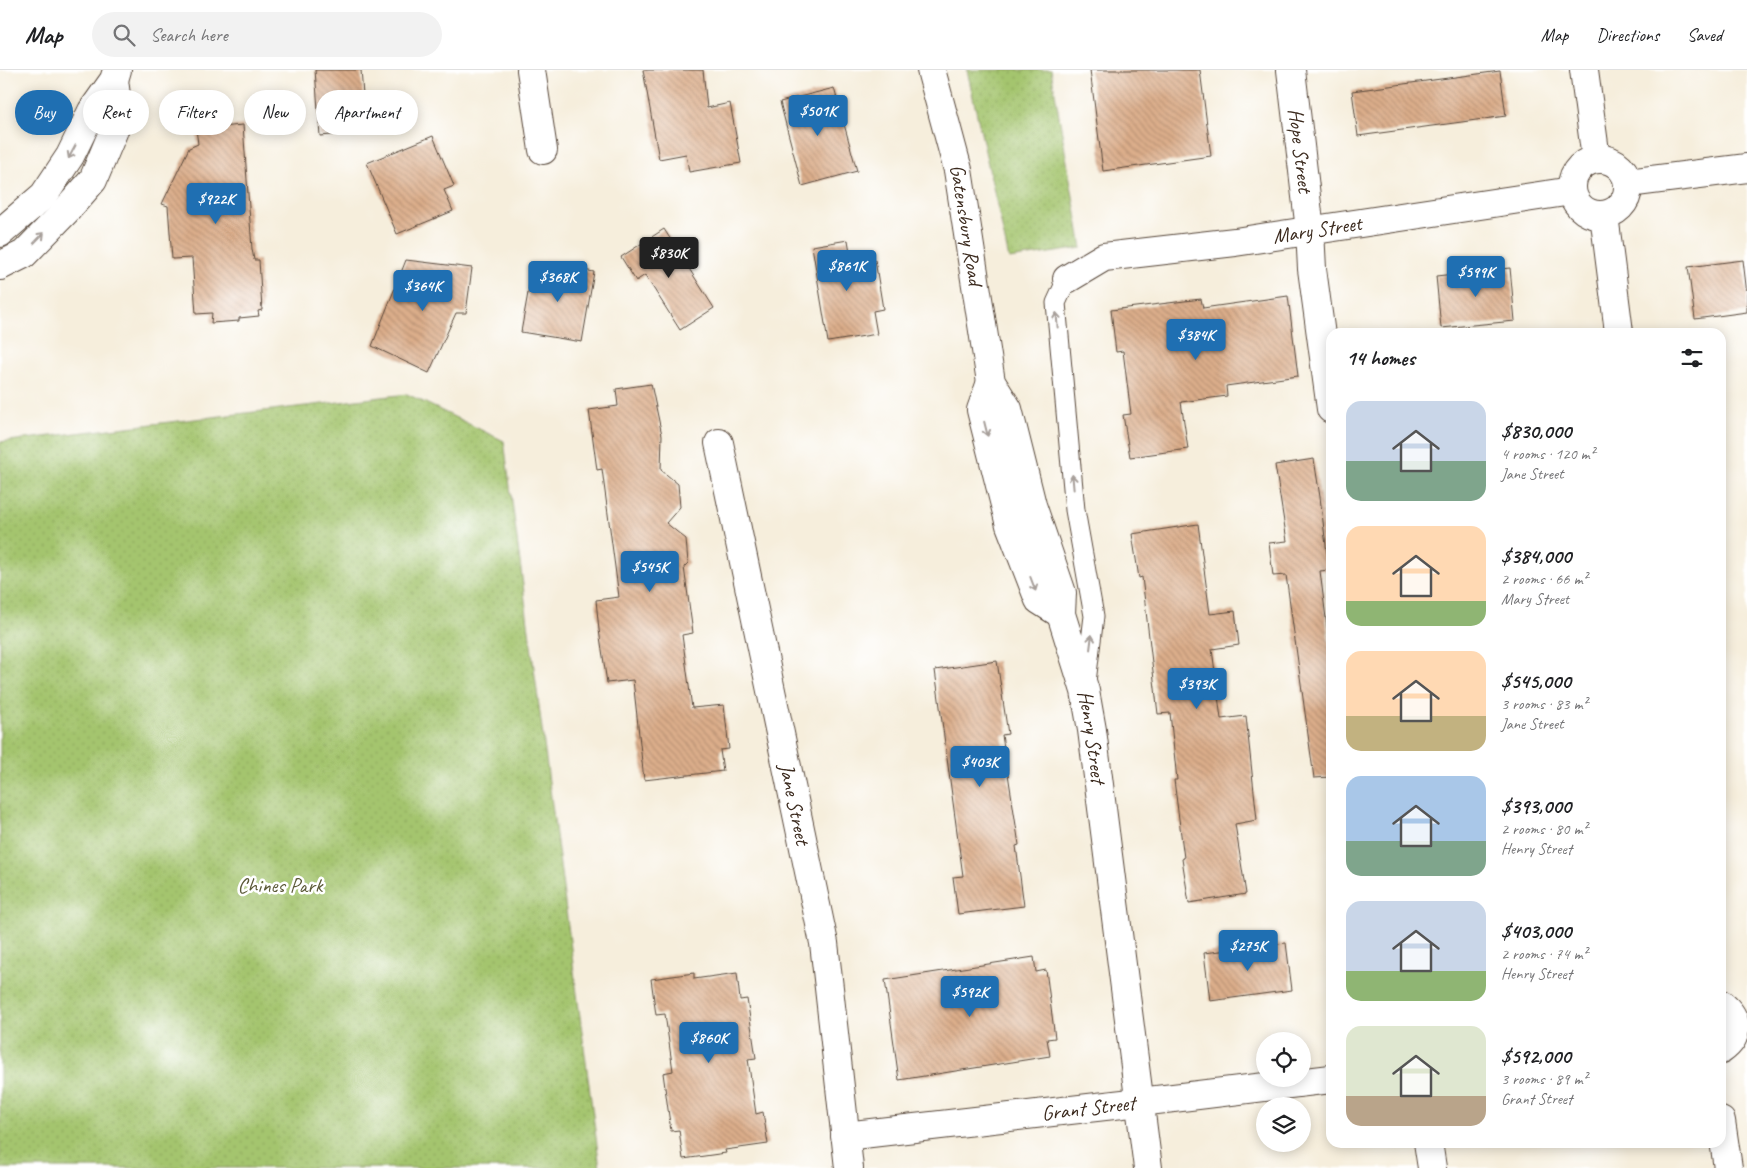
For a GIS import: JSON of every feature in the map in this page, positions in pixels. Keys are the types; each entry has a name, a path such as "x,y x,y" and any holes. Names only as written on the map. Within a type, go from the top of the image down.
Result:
{"street":[{"path":"531,70 543,150"},
{"name":"Gatensbury Road","path":"931,70 958,170 991,382 981,410 1010,525 1039,600 1060,614 1085,691"},
{"name":"Hope Street","path":"1291,70 1310,230 1312,269 1326,372"},
{"path":"1584,70 1596,159"},
{"path":"0,234 44,195 70,156 92,111 115,75"},
{"path":"0,266 24,254 65,212 92,180 119,118 115,75"},
{"path":"1596,159 1605,159 1613,162 1620,168 1628,183 1624,200 1620,207 1612,213 1604,215 1587,212 1579,206 1574,199 1572,191 1575,173 1580,166 1596,159"},
{"path":"1628,183 1747,168"},
{"name":"Mary Street","path":"1067,279 1104,257 1235,242 1572,191"},
{"path":"1604,215 1618,328"},
{"name":"Jane Street","path":"719,443 824,944 849,1168"},
{"name":"Henry Street","path":"1085,691 1092,730 1148,1168"},
{"path":"1726,1045 1732,1040 1735,1032 1734,1017"},
{"name":"Grant Street","path":"845,1136 1326,1080"},
{"path":"1429,1148 1432,1168"},
{"path":"1725,1148 1728,1168"}],"lane":[{"name":"Henry Street","path":"1067,279 1056,303 1075,510 1094,616 1085,691"}],"green space":[{"path":"967,70 1051,70 1082,248 1009,259"},
{"name":"Chines Park","path":"407,394 504,441 600,1168 0,1168 0,442"}],"building":[{"path":"315,70 361,70 363,90 317,90"},
{"path":"643,70 703,70 707,108 730,103 741,163 689,172 686,154 659,159"},
{"path":"1090,70 1200,70 1211,156 1103,171"},
{"path":"1500,71 1506,116 1358,136 1352,91"},
{"path":"834,88 857,171 802,186 780,102"},
{"path":"243,125 252,249 254,260 259,260 262,310 258,311 259,316 239,318 239,321 211,323 212,313 196,314 192,258 172,259 168,206 162,204 189,148 198,144 197,135 234,135 234,126"},
{"path":"433,136 454,186 444,190 453,211 397,234 367,163"},
{"path":"664,229 714,308 680,330 645,275 636,281 621,257"},
{"path":"848,240 852,264 875,260 883,309 873,311 877,334 828,342 812,246"},
{"path":"406,260 472,268 466,313 456,313 429,373 372,346"},
{"path":"1743,260 1747,312 1695,319 1688,267"},
{"path":"533,265 562,270 563,266 594,272 582,342 521,332"},
{"path":"1510,268 1515,321 1441,328 1436,276"},
{"path":"1288,296 1298,376 1226,386 1227,396 1181,402 1188,449 1130,457 1123,415 1131,414 1123,351 1116,352 1111,310 1201,299 1203,308"},
{"path":"651,384 662,435 661,470 678,484 680,507 666,523 686,539 688,563 684,567 693,633 682,635 692,708 724,705 729,749 720,750 723,771 644,780 633,680 607,683 599,630 596,600 619,597 602,469 597,470 589,410 618,406 616,389"},
{"path":"1314,459 1326,546 1326,570 1320,571 1326,618 1326,777 1314,778 1286,575 1273,576 1269,543 1287,541 1275,465"},
{"path":"1198,524 1210,614 1235,611 1239,645 1212,649 1221,719 1246,716 1257,820 1235,824 1246,894 1189,903 1182,859 1184,858 1174,780 1177,780 1170,713 1158,714 1142,577 1139,578 1132,534"},
{"path":"997,661 1008,734 1002,735 1019,845 1016,846 1024,906 958,914 953,877 963,876 935,670"},
{"path":"1286,943 1292,990 1210,1001 1204,953"},
{"path":"1034,957 1036,972 1046,970 1055,1038 1047,1039 1050,1056 899,1080 885,980"},
{"path":"694,973 694,979 737,973 740,1000 747,999 756,1058 748,1059 756,1114 763,1112 768,1144 725,1150 726,1153 683,1159 679,1130 671,1131 663,1073 673,1071 665,1014 656,1015 651,979"}]}
